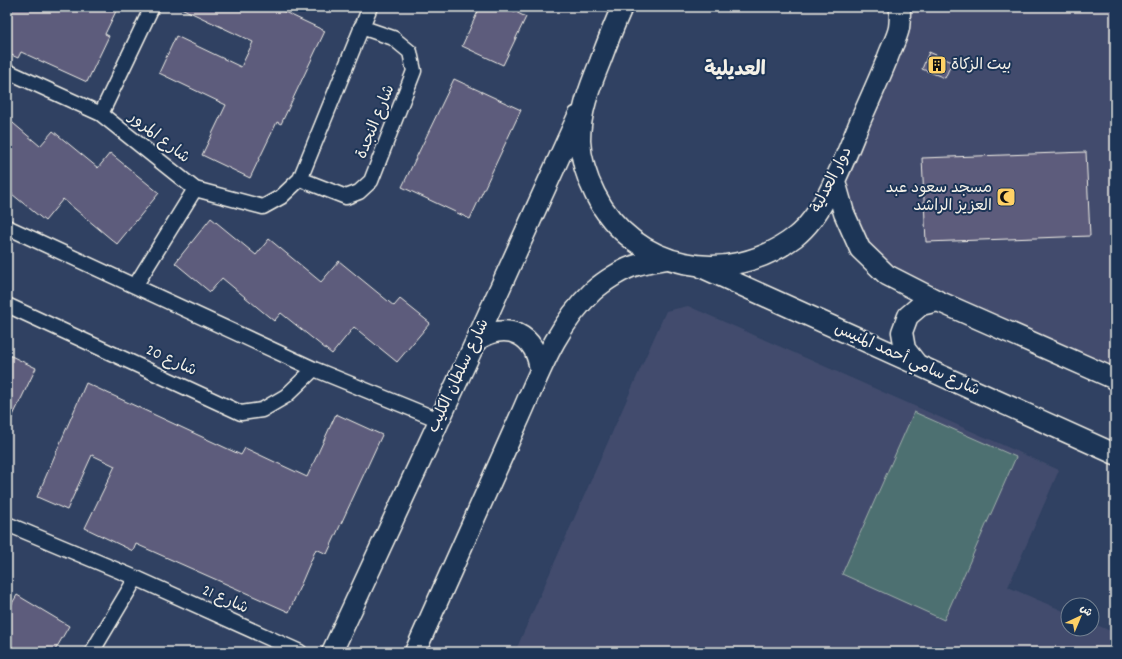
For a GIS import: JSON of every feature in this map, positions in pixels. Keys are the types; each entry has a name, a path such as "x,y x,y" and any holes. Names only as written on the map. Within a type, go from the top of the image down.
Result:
{"main road":[{"name":"دوار العدلية","path":"622,7 585,100 581,121 580,143 590,185 613,222 629,237 647,250 667,259 683,264 699,266 734,265 767,255 796,236 819,211 835,181 899,28 900,7"},
{"path":"899,28 908,7"},
{"name":"شارع سلطان الكليب","path":"332,652 476,341 585,100"},
{"path":"835,181 844,213 860,249 887,275 938,301 1115,379"},
{"path":"415,652 548,351 559,331 593,291 636,265 667,259"},
{"name":"شارع سامي أحمد المنيس","path":"699,266 1115,454"},
{"path":"916,363 905,350 902,332 908,316 921,305 938,301"},
{"path":"476,341 485,335 496,331 507,331 518,334 527,340 534,349 539,360 540,371"}],"street":[{"path":"101,114 152,7"},
{"path":"300,179 370,7"},
{"name":"شارع النجدة","path":"300,179 346,197 359,192 371,181 414,71 410,52 393,38 361,27"},
{"name":"شارع المرور","path":"7,71 101,114 195,189 263,207 281,197 300,179"},
{"path":"135,286 195,189"},
{"path":"7,227 314,368 439,420"},
{"name":"شارع 20","path":"7,304 241,413 262,410 286,396 314,368"},
{"name":"شارع 21","path":"7,524 136,578 300,652"},
{"path":"92,652 136,578"}],"shaded area":[{"path":"911,7 1115,7 1115,379 938,301 860,249 834,182"},
{"path":"688,306 1059,470 1008,587 1060,610 1060,637 1100,637 1100,626 1115,633 1115,652 515,652 666,311"}],"green space":[{"path":"914,412 1016,457 944,620 842,574"}],"building":[{"path":"7,7 118,7 105,34 109,36 87,82 21,52 18,58 7,53"},
{"path":"179,7 274,7 325,31 281,124 277,122 250,178 202,155 226,105 159,73 176,36 241,67 253,42"},
{"path":"480,7 505,7 526,17 503,65 462,46"},
{"name":"بيت الزكاة","path":"929,52 952,62 945,78 922,69"},
{"path":"454,79 521,110 470,219 402,187"},
{"path":"7,118 40,146 53,131 98,168 110,153 159,193 117,244 63,199 45,221 7,190"},
{"name":"مسجد سعود عبد العزيز الراشد","path":"1086,152 1090,236 926,242 922,158"},
{"path":"211,218 256,255 269,239 321,282 339,261 394,306 400,299 430,323 397,362 354,327 332,354 281,313 274,321 222,278 210,292 175,263"},
{"path":"7,354 36,368 7,428"},
{"path":"86,383 241,455 245,448 307,477 336,414 382,435 327,554 316,549 289,612 136,544 133,551 85,528 115,466 92,455 67,510 37,497"},
{"path":"17,595 69,626 54,652 21,652 7,644 7,612"}],"place":[{"name":"بيت الزكاة","path":"937,65"},
{"name":"مسجد سعود عبد العزيز الراشد","path":"1006,197"}],"district":[{"name":"العديلية","path":"735,71"}]}
